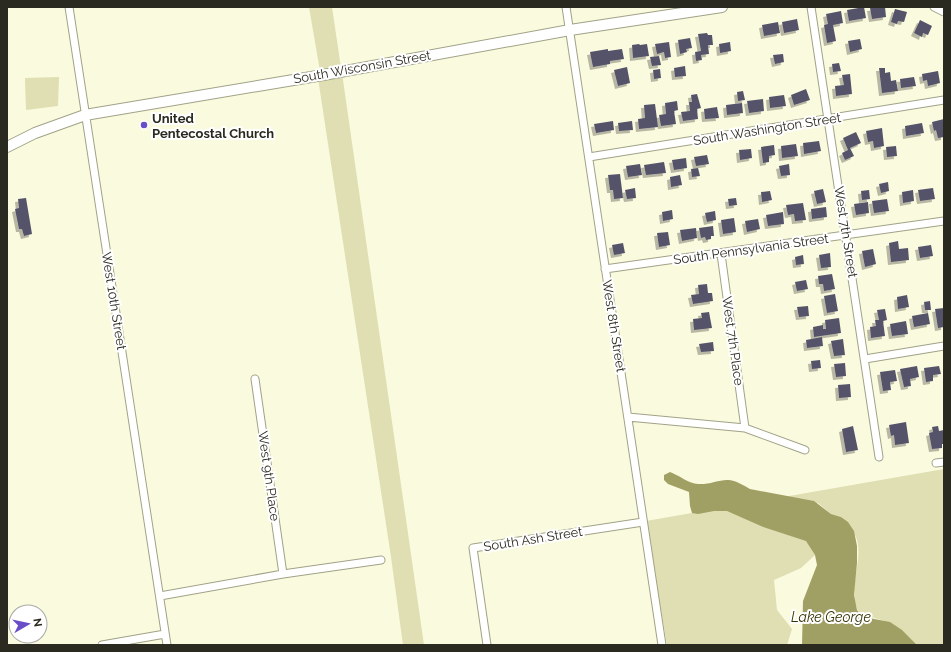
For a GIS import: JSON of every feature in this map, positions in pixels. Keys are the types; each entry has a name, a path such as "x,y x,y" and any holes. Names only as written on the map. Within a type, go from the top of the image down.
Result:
{"street":[{"name":"West 10th Street","path":"69,7 165,634"},
{"name":"West 8th Street","path":"566,7 662,645"},
{"name":"South Wisconsin Street","path":"7,147 35,133 85,115 329,74 570,30 688,10 722,7"},
{"name":"West 7th Street","path":"811,7 879,457"},
{"path":"934,7 944,12"},
{"name":"South Washington Street","path":"589,156 944,100"},
{"name":"South Pennsylvania Street","path":"606,270 944,221"},
{"name":"West 7th Place","path":"721,254 745,428"},
{"path":"865,359 944,346"},
{"name":"West 9th Place","path":"255,379 283,574"},
{"path":"628,417 745,428 805,450"},
{"path":"936,463 944,462"},
{"name":"South Ash Street","path":"487,645 473,548 643,522"},
{"path":"160,596 283,574 381,560"},
{"path":"102,645 165,634 167,645"}],"green space":[{"path":"309,7 332,7 341,68 320,71"},
{"path":"342,73 424,645 403,645 318,78"},
{"path":"59,77 58,106 26,110 25,78"},
{"path":"944,469 944,645 917,645 904,633 889,623 860,614 854,596 858,556 856,537 841,517 831,514 818,503 737,515 763,527 806,540 815,555 801,568 774,580 777,610 792,629 787,645 667,645 646,521"}],"water":[{"name":"Lake George","path":"670,472 695,484 706,484 729,480 737,482 750,489 814,501 831,514 841,517 848,522 854,531 857,546 854,595 857,610 860,614 869,618 890,622 902,630 917,645 802,645 803,601 817,565 815,555 806,541 763,527 727,511 714,511 698,514 692,513 689,492 668,484 664,480 664,475"}],"building":[{"path":"864,7 866,18 849,21 847,10"},
{"path":"885,7 886,17 872,19 870,8"},
{"path":"895,9 907,12 904,22 898,21 897,24 891,22"},
{"path":"841,11 843,23 833,25 836,41 827,43 824,25 828,24 826,14"},
{"path":"797,19 799,30 784,33 782,22"},
{"path":"920,20 932,26 928,35 923,33 922,37 914,33"},
{"path":"778,22 780,33 764,36 762,25"},
{"path":"707,33 708,35 712,35 713,45 708,45 709,54 701,55 702,60 696,61 695,52 701,51 698,34"},
{"path":"690,38 692,48 686,49 687,52 680,54 678,40"},
{"path":"860,39 862,49 850,52 848,41"},
{"path":"669,42 671,57 665,58 664,52 657,54 655,44"},
{"path":"730,42 731,51 720,53 719,44"},
{"path":"647,44 649,56 633,58 632,45"},
{"path":"608,49 608,51 622,49 624,59 610,61 610,64 593,67 590,52"},
{"path":"783,54 784,62 775,64 773,55"},
{"path":"659,56 661,65 652,66 650,57"},
{"path":"839,63 841,71 833,72 832,64"},
{"path":"685,66 686,76 675,77 674,68"},
{"path":"627,67 630,83 618,86 614,70"},
{"path":"879,68 885,68 885,73 890,72 891,81 896,80 898,91 882,93"},
{"path":"660,69 661,78 654,79 653,70"},
{"path":"938,71 940,83 928,86 927,80 923,81 922,74"},
{"path":"850,74 852,94 836,96 835,86 844,85 842,75"},
{"path":"914,77 916,86 901,88 900,79"},
{"path":"806,89 810,100 794,105 791,95"},
{"path":"743,91 745,100 738,101 737,92"},
{"path":"697,94 701,108 697,109 698,119 683,121 681,112 690,111 689,102 692,102 691,95"},
{"path":"784,95 786,106 770,108 769,97"},
{"path":"763,99 764,111 749,113 747,101"},
{"path":"677,101 678,110 674,111 676,124 661,126 659,115 666,114 665,103"},
{"path":"742,103 743,113 727,115 726,105"},
{"path":"655,104 658,127 639,129 638,119 645,118 644,105"},
{"path":"717,107 719,118 705,119 704,109"},
{"path":"944,119 944,137 938,138 936,130 934,131 932,122"},
{"path":"613,121 614,130 596,133 594,124"},
{"path":"632,121 633,130 619,131 618,123"},
{"path":"922,123 924,133 906,136 905,126"},
{"path":"882,128 884,146 874,148 873,141 868,142 866,131"},
{"path":"856,132 861,143 850,148 854,156 845,160 842,153 848,150 843,138"},
{"path":"819,141 821,151 804,154 803,143"},
{"path":"796,144 798,156 782,158 781,146"},
{"path":"774,145 775,155 769,156 769,162 763,163 761,147"},
{"path":"896,146 897,156 887,157 886,147"},
{"path":"751,149 752,158 740,160 739,150"},
{"path":"707,155 709,164 696,166 694,157"},
{"path":"686,158 687,168 674,170 672,160"},
{"path":"664,162 666,173 646,175 644,165"},
{"path":"640,164 642,175 628,177 626,166"},
{"path":"789,164 790,175 781,176 779,166"},
{"path":"698,168 700,176 692,177 691,169"},
{"path":"620,174 623,198 614,199 613,190 610,190 608,175"},
{"path":"680,175 682,185 671,187 670,177"},
{"path":"888,182 889,191 881,193 879,184"},
{"path":"635,188 636,198 627,199 625,190"},
{"path":"933,188 935,199 920,201 918,190"},
{"path":"823,189 826,202 817,204 814,191"},
{"path":"869,190 870,199 862,200 861,191"},
{"path":"913,190 914,201 903,203 902,192"},
{"path":"770,191 772,200 762,202 761,192"},
{"path":"26,198 32,234 24,236 22,229 19,229 15,209 19,208 18,199"},
{"path":"736,198 737,205 729,206 728,199"},
{"path":"887,199 889,211 874,213 872,201"},
{"path":"868,202 869,213 856,215 854,204"},
{"path":"803,203 806,220 795,221 794,214 788,215 786,205"},
{"path":"826,207 827,217 812,219 811,209"},
{"path":"672,210 673,219 663,221 662,212"},
{"path":"715,211 716,220 707,222 705,213"},
{"path":"783,212 784,224 768,226 766,215"},
{"path":"734,218 736,232 723,234 721,220"},
{"path":"758,219 760,229 747,232 745,221"},
{"path":"713,226 714,236 711,236 711,239 706,240 705,237 701,238 699,228"},
{"path":"696,228 697,238 682,241 680,230"},
{"path":"668,232 670,245 659,247 657,233"},
{"path":"898,241 899,249 908,248 909,260 891,262 889,243"},
{"path":"623,243 625,253 614,255 612,245"},
{"path":"931,245 933,256 920,258 918,247"},
{"path":"873,249 876,264 865,267 862,251"},
{"path":"830,253 831,267 821,268 819,255"},
{"path":"803,255 804,264 796,265 795,257"},
{"path":"832,274 835,289 824,291 823,284 819,284 818,276"},
{"path":"806,280 808,289 797,291 795,282"},
{"path":"707,284 708,293 712,293 713,301 693,304 691,295 699,294 698,285"},
{"path":"835,294 838,311 827,313 824,296"},
{"path":"907,295 909,307 898,309 897,297"},
{"path":"930,301 931,310 925,310 924,302"},
{"path":"808,306 809,316 799,317 797,307"},
{"path":"944,308 944,327 938,328 935,309"},
{"path":"885,309 887,320 883,321 885,336 871,338 870,327 876,326 875,320 879,320 877,310"},
{"path":"709,312 712,328 694,330 693,319 702,318 701,313"},
{"path":"928,313 930,324 914,327 912,316"},
{"path":"839,318 841,333 814,337 813,327 823,325 823,329 826,329 825,320"},
{"path":"906,321 908,334 892,336 890,324"},
{"path":"822,337 823,346 807,348 806,340"},
{"path":"843,339 845,355 834,356 831,341"},
{"path":"713,342 714,351 701,352 699,344"},
{"path":"820,360 821,368 812,369 811,361"},
{"path":"845,363 846,376 836,377 834,364"},
{"path":"917,366 919,377 910,379 911,386 904,387 900,369"},
{"path":"939,366 941,374 933,375 933,381 926,382 924,368"},
{"path":"895,370 897,381 890,382 891,390 883,391 880,372"},
{"path":"850,384 851,397 839,398 838,385"},
{"path":"906,422 909,443 895,445 894,435 891,436 889,425"},
{"path":"853,426 858,450 846,452 842,429"},
{"path":"938,426 939,431 944,430 944,444 942,444 942,448 932,449 929,433 933,432 932,427"}],"place":[{"name":"United Pentecostal Church","path":"144,125"}]}
